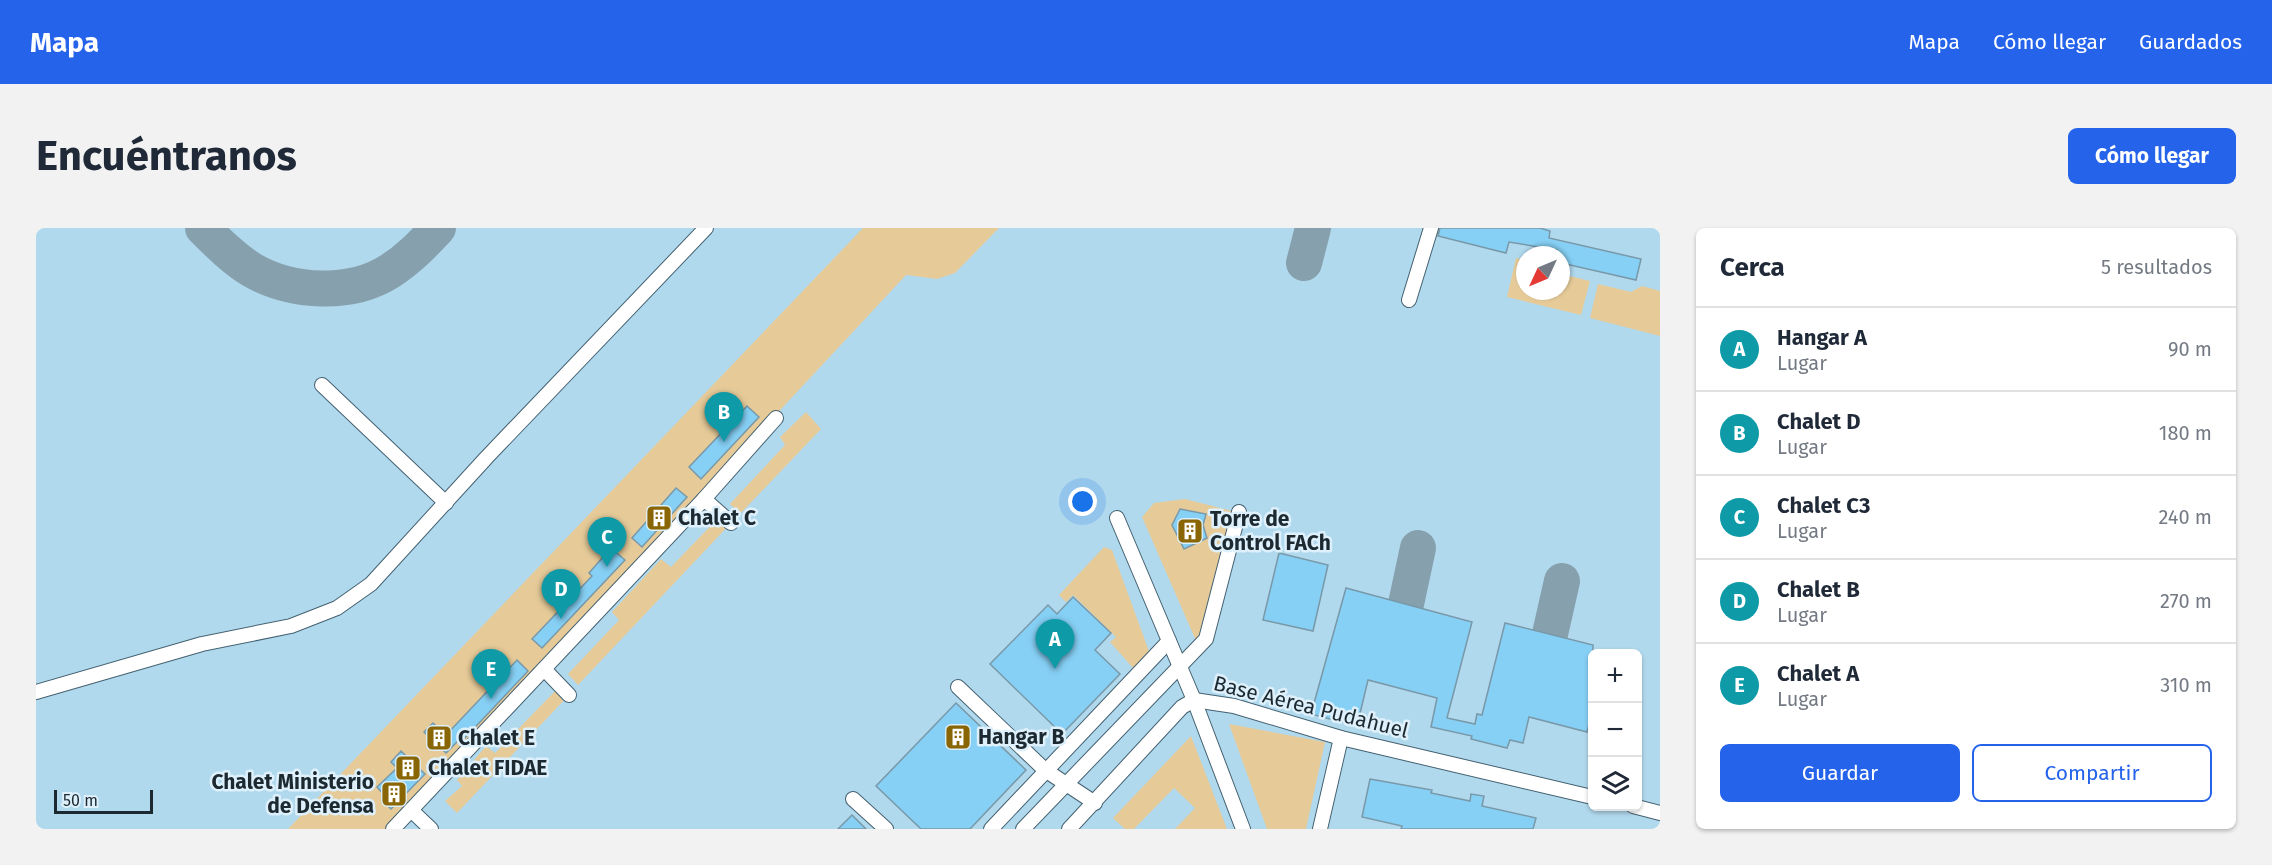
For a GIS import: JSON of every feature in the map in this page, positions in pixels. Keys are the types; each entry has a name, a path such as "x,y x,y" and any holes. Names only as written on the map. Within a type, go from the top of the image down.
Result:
{"street":[{"path":"36,692 202,644 291,626 338,608 371,584 706,228"},
{"path":"1409,300 1431,228"},
{"path":"322,385 446,502"},
{"path":"393,829 704,499 776,418"},
{"path":"704,499 731,523"},
{"path":"1023,829 1206,639 1239,512"},
{"path":"1117,518 1194,700 1243,829"},
{"path":"991,829 1169,641"},
{"path":"544,669 569,695"},
{"path":"958,687 1045,770 1095,802"},
{"name":"Base Aérea Pudahuel","path":"1069,829 1182,707 1194,700 1234,706 1341,738 1588,796"},
{"path":"1320,829 1341,738"},
{"path":"853,799 886,829"},
{"path":"1642,809 1660,813"},
{"path":"411,810 431,829"}],"shaded area":[{"path":"36,228 1660,228 1660,829 36,829"},
{"path":"863,228 999,228 955,273 937,279 906,275 390,829 288,829"},
{"path":"1516,258 1516,299 1507,297"},
{"path":"1570,276 1590,281 1581,315 1519,300 1570,300"},
{"path":"1598,284 1631,292 1642,286 1660,291 1660,336 1590,318"},
{"path":"806,412 821,429 740,514 730,504 785,445 780,437"},
{"path":"1185,499 1232,511 1197,643 1142,517 1154,503"},
{"path":"722,514 731,523 578,685 568,674 619,620 612,612 661,559 671,567"},
{"path":"1104,547 1112,550 1150,654 1134,669 1110,642 1116,637 1073,595 1066,602 1059,595"},
{"path":"560,686 569,695 457,813 445,801 462,786 457,780 486,746 495,753"},
{"path":"1229,724 1325,742 1306,829 1267,829"},
{"path":"1191,736 1227,829 1175,829 1195,808 1174,788 1134,829 1125,829 1113,818"}],"building":[{"path":"1440,228 1540,228 1550,231 1549,238 1641,259 1636,280 1570,265 1570,246 1533,246 1509,242 1506,253 1438,236"},
{"path":"747,406 759,417 701,479 689,467"},
{"name":"Chalet C","path":"676,488 687,497 642,547 632,538"},
{"name":"Torre de Control FACh","path":"1180,509 1206,514 1203,525 1207,538 1184,549 1172,525"},
{"path":"611,548 625,560 542,648 532,639 592,576 589,573"},
{"path":"1279,553 1328,565 1313,631 1263,620"},
{"path":"1346,588 1472,622 1447,718 1475,724 1477,714 1482,715 1505,623 1593,645 1593,649 1588,649 1587,732 1529,717 1523,743 1510,740 1507,748 1471,739 1472,736 1431,727 1437,698 1368,680 1357,726 1311,714"},
{"path":"1073,597 1111,633 1095,650 1120,674 1062,734 990,664 1048,605 1057,614"},
{"path":"517,660 528,671 465,738 463,736 446,753 424,732 433,723 446,735"},
{"name":"Hangar B","path":"956,703 1026,770 970,829 921,829 876,786"},
{"path":"401,751 425,774 391,809 382,800 385,796 377,787 397,768 391,762"},
{"path":"1370,779 1432,790 1431,793 1470,801 1471,794 1484,796 1482,806 1536,818 1533,829 1401,829 1402,826 1362,817"},
{"path":"852,815 866,829 838,829"}],"taxiway":[{"path":"203,228 220,245 252,270 285,283 321,288 340,288 375,279 403,261 438,228"},
{"path":"1304,263 1313,228"},
{"path":"1406,604 1418,548"},
{"path":"1550,634 1562,581"}],"place":[{"name":"Chalet D","path":"724,442"},
{"name":"Chalet C","path":"659,518"},
{"name":"Torre de Control FACh","path":"1190,531"},
{"name":"Chalet C3","path":"607,567"},
{"name":"Chalet B","path":"561,619"},
{"name":"Hangar A","path":"1055,669"},
{"name":"Chalet A","path":"491,699"},
{"name":"Hangar B","path":"958,737"},
{"name":"Chalet E","path":"439,738"},
{"name":"Chalet FIDAE","path":"408,768"},
{"name":"Chalet Ministerio de Defensa","path":"394,794"}]}
